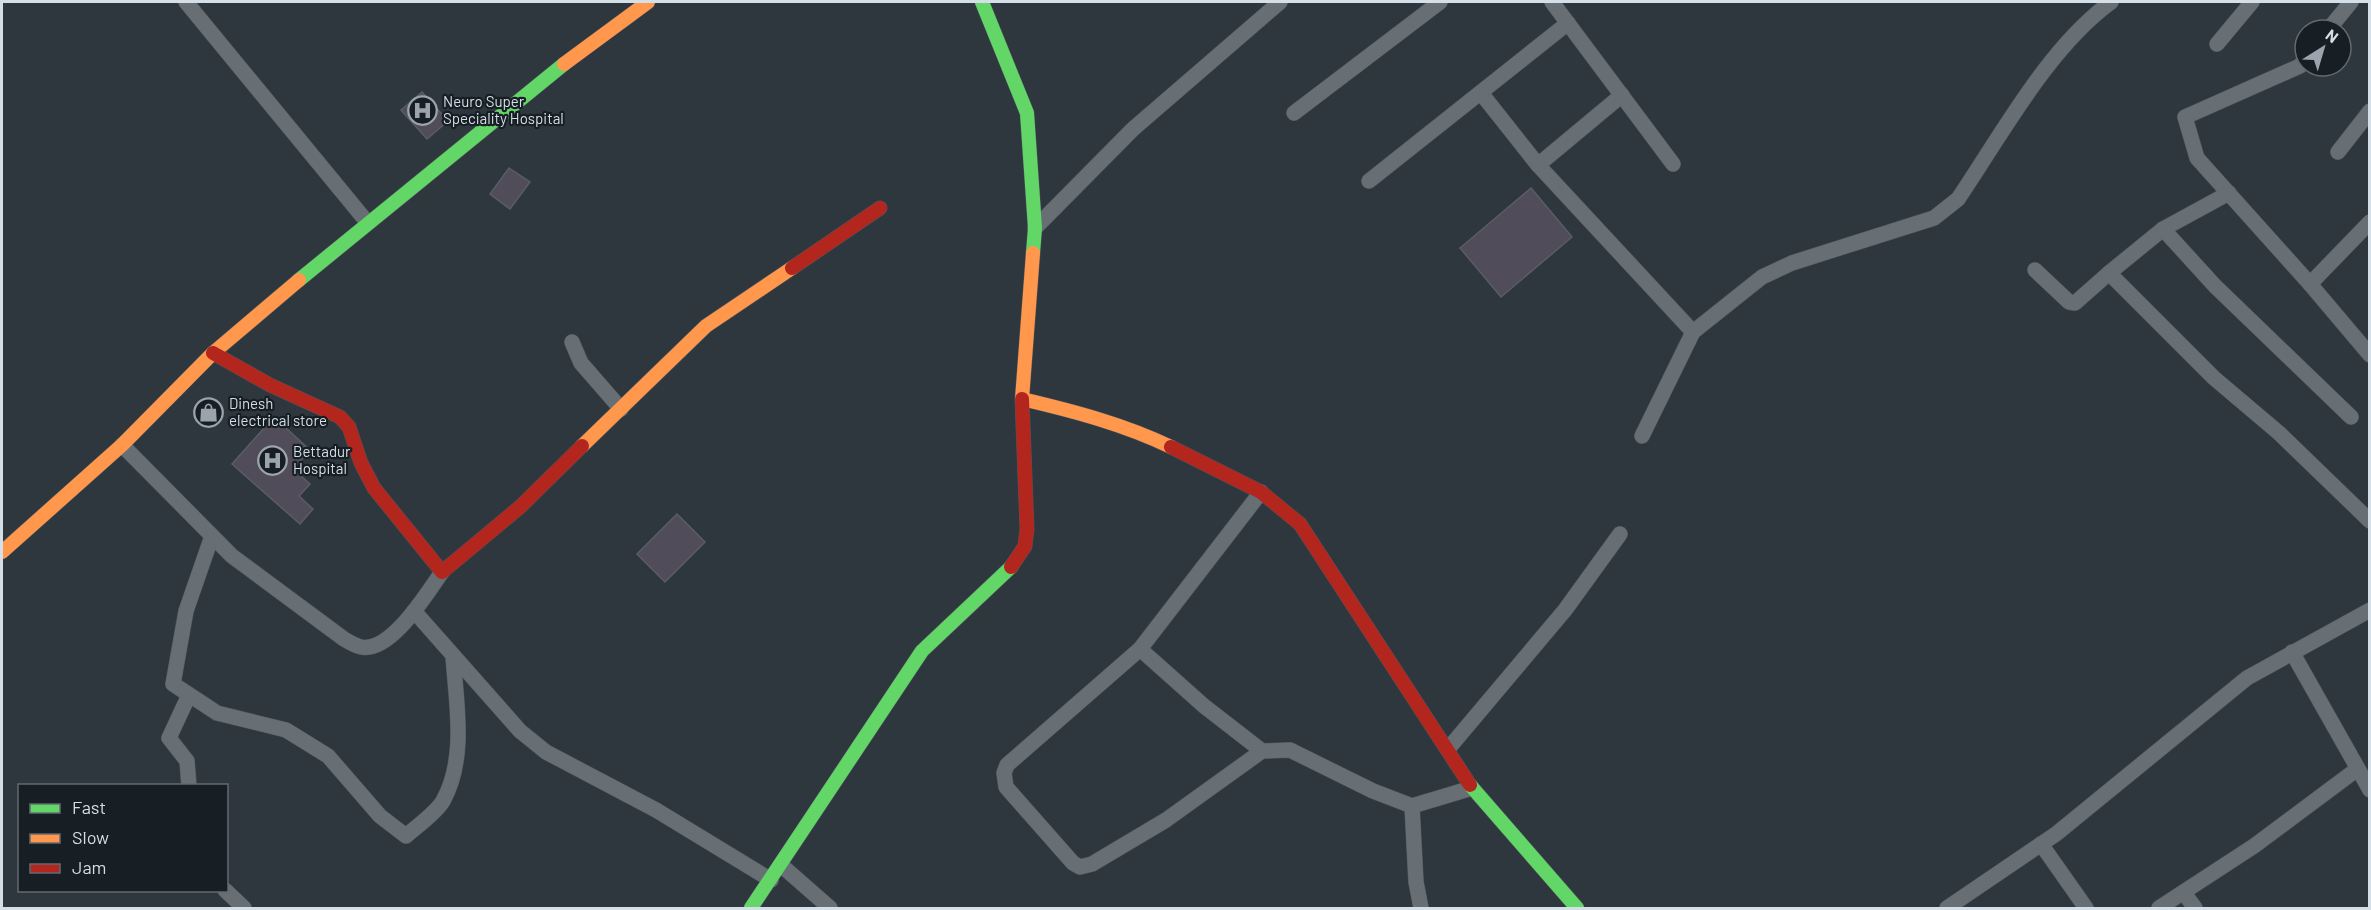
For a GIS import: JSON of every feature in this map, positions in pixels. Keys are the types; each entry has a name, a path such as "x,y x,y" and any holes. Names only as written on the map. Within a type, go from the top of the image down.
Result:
{"main road":[{"path":"2,552 122,445 213,353 367,222 586,46 648,2"},
{"path":"751,909 922,651 1016,562 1025,546 1027,529 1022,399 1035,228 1027,113 982,2"},
{"path":"213,353 270,385 339,417 349,428 361,463 374,488 442,572 520,507 706,326 880,208"},
{"path":"1022,399 1083,413 1148,436 1261,492 1300,524 1472,788 1577,909"}],"street":[{"path":"186,2 367,222"},
{"path":"1035,228 1133,129 1280,2"},
{"path":"1294,113 1440,2"},
{"path":"1552,2 1673,164"},
{"path":"1642,436 1693,332 1762,277 1792,263 1934,218 1948,209 1958,199 2057,53 2095,13 2111,2"},
{"path":"2217,44 2252,2"},
{"path":"2338,18 2351,2"},
{"path":"1369,181 1568,23"},
{"path":"2293,69 2185,117 2197,158 2370,355"},
{"path":"1481,93 1538,165 1693,332"},
{"path":"1538,165 1622,95"},
{"path":"2338,152 2370,111"},
{"path":"2035,270 2069,302 2075,303 2163,229 2229,193"},
{"path":"2310,284 2370,222"},
{"path":"2163,229 2215,286 2351,417"},
{"path":"2109,273 2214,378 2279,433 2370,520"},
{"path":"572,342 581,363 621,409"},
{"path":"122,445 232,556 344,639 362,648 378,645 387,640 414,611 442,572"},
{"path":"1261,492 1140,649 1007,765 1004,773 1006,787 1073,863 1080,867 1092,864 1166,820 1262,751 1290,750 1373,791 1412,806 1472,788"},
{"path":"1448,749 1558,619 1620,534"},
{"path":"212,536 186,611 173,684 217,713 286,730 328,756 380,816 406,836 442,802 454,773 458,726 453,656"},
{"path":"1947,909 2041,844 2247,678 2370,610"},
{"path":"414,611 520,731 546,752 656,810 771,880"},
{"path":"1140,649 1204,706 1262,751"},
{"path":"2292,652 2356,770 2370,790"},
{"path":"189,695 169,738 187,761 189,784"},
{"path":"2159,909 2254,846 2356,770"},
{"path":"1412,806 1416,882 1420,909"},
{"path":"2041,844 2086,909"},
{"path":"781,865 830,909"},
{"path":"226,892 243,909"},
{"path":"2184,893 2195,909"}],"building":[{"path":"422,92 448,121 427,139 401,110"},
{"path":"509,168 530,182 510,209 490,194"},
{"path":"1531,188 1572,237 1501,297 1460,248"},
{"path":"274,417 310,450 293,469 310,484 299,496 313,509 300,524 232,464"},
{"path":"677,514 705,542 665,582 637,554"}],"traffic: fast":[{"path":"982,2 1027,113 1035,228 1033,253"},
{"path":"299,280 564,64"},
{"path":"751,908 922,651 1011,567"},
{"path":"1470,785 1577,908"}],"traffic: slow":[{"path":"564,64 648,2"},
{"path":"1033,253 1022,399 1098,419 1135,431 1171,447"},
{"path":"582,446 706,326 792,268"},
{"path":"2,552 122,445 213,353 299,280"}],"traffic: jam":[{"path":"792,268 880,208"},
{"path":"213,353 270,385 340,417 349,427 361,463 374,488 442,572 520,507 582,446"},
{"path":"1011,567 1025,546 1027,529 1022,399"},
{"path":"1171,447 1261,492 1300,524 1470,785"}],"place":[{"name":"Neuro Super Speciality Hospital","path":"422,110"},
{"name":"Dinesh electrical store","path":"208,412"},
{"name":"Bettadur Hospital","path":"272,460"}]}
